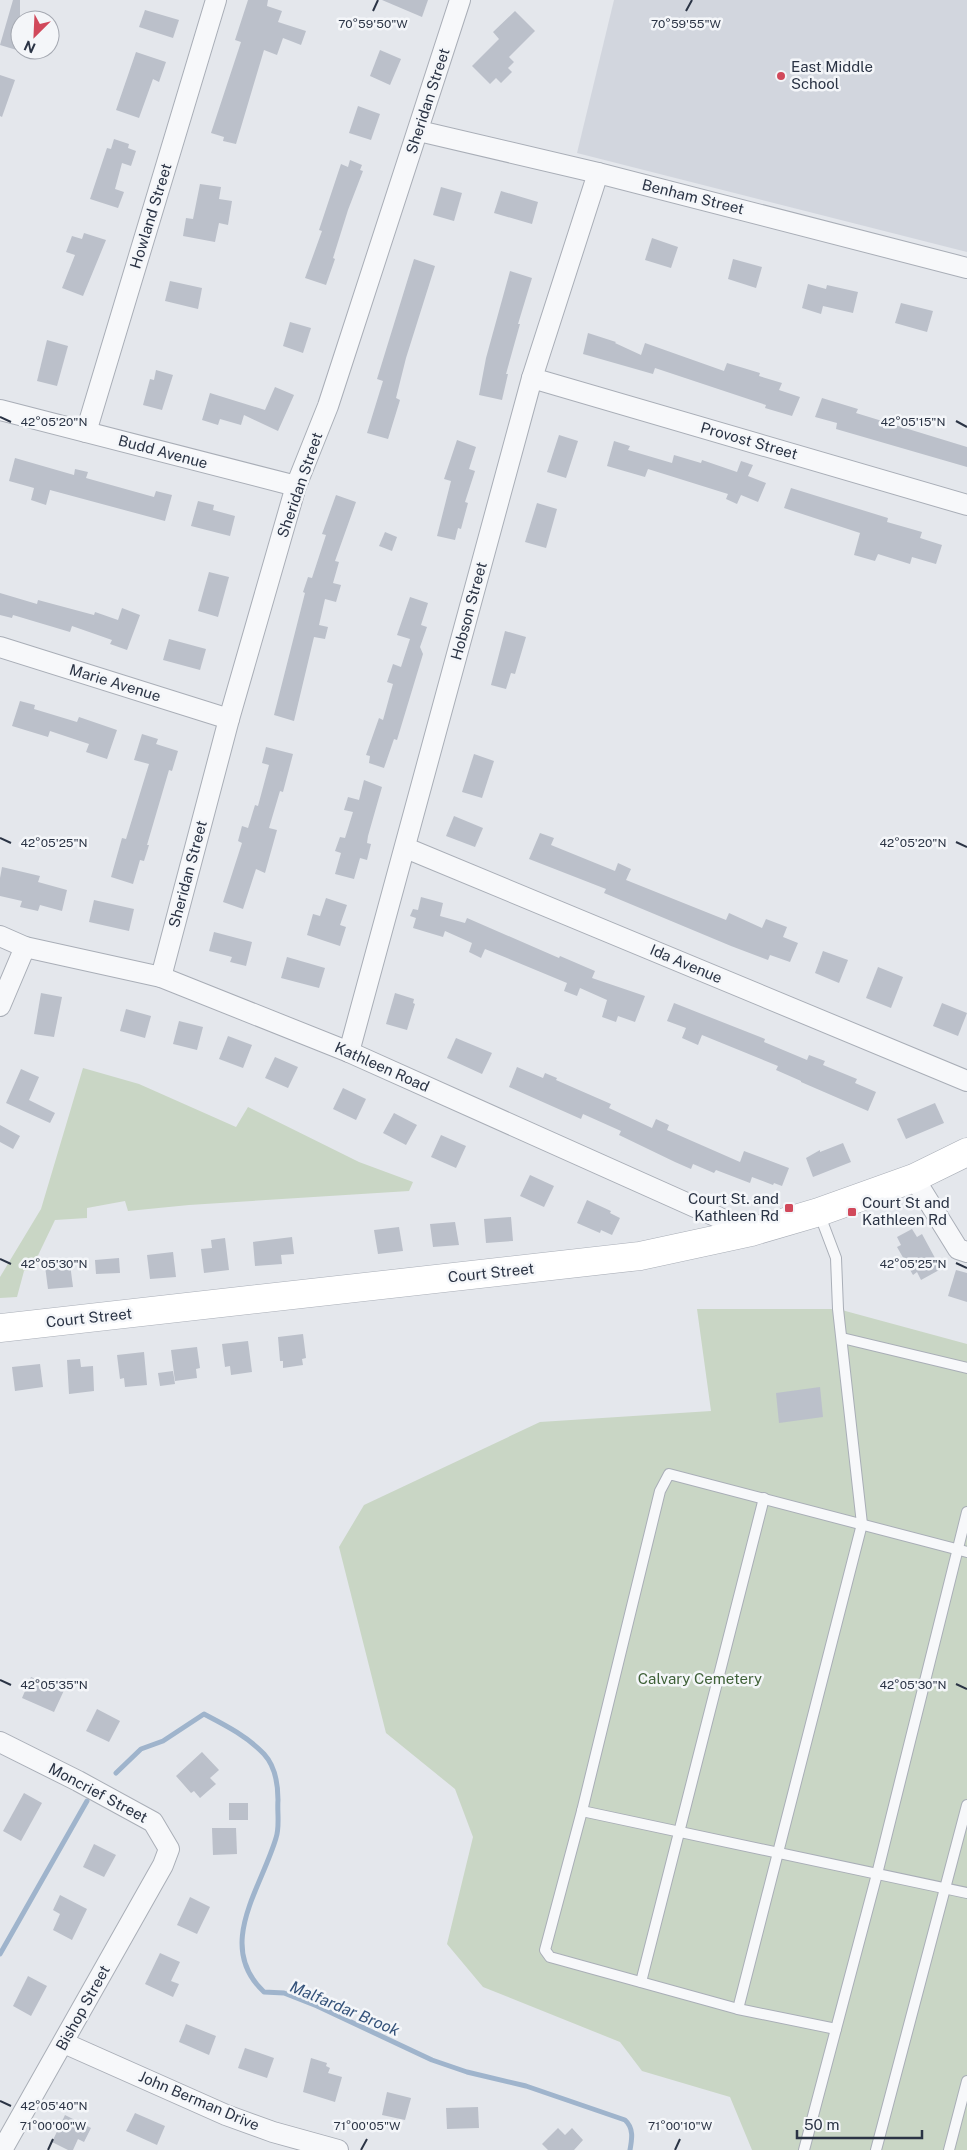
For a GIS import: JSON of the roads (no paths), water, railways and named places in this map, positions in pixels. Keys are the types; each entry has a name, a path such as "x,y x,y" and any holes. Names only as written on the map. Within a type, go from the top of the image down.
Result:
{"street":[{"name":"Howland Street","path":"86,432 216,0"},
{"name":"Sheridan Street","path":"161,977 229,718 296,486 328,406 460,0"},
{"name":"Benham Street","path":"419,130 598,173 967,268"},
{"name":"Hobson Street","path":"349,1052 406,848 532,378 598,173"},
{"name":"Provost Street","path":"532,378 967,505"},
{"name":"Budd Avenue","path":"0,410 296,486"},
{"name":"Marie Avenue","path":"0,647 229,718"},
{"name":"Ida Avenue","path":"406,848 967,1081"},
{"name":"Kathleen Road","path":"0,936 25,947 161,977 349,1052 751,1232"},
{"path":"0,1006 25,947"},
{"name":"Court Street","path":"0,1328 640,1256 751,1232 819,1212 914,1178 967,1152"},
{"path":"914,1178 958,1250 967,1252"},
{"name":"Moncrief Street","path":"2,1749 78,1781 152,1822 169,1849 163,1866"},
{"name":"Bishop Street","path":"2,2150 163,1866"},
{"name":"John Berman Drive","path":"64,2043 226,2115 273,2132 338,2150"}],"lane":[{"path":"738,2009 862,1524 838,1309 836,1258 819,1212"},
{"path":"842,1338 967,1368"},
{"path":"836,2029 738,2009 550,1957 545,1950 582,1811 660,1491 669,1474 962,1551"},
{"path":"641,1982 764,1498"},
{"path":"804,2150 962,1551 967,1512"},
{"path":"876,2150 967,1805"},
{"path":"582,1811 967,1894"},
{"path":"949,2150 967,2082"}],"waterway":[{"name":"Malfardar Brook","path":"116,1773 141,1749 163,1741 204,1714 236,1731 268,1759 275,1776 278,1794 277,1834 246,1917 242,1937 243,1956 250,1974 264,1992 284,1993 317,2006 432,2060 467,2072 526,2086 625,2120 631,2130 630,2150"},
{"name":"Malfardar Brook","path":"0,1954 87,1801"}],"place":[{"name":"East Middle School","path":"781,76"},
{"name":"Court St. and Kathleen Rd","path":"789,1208"},
{"name":"Court St and Kathleen Rd","path":"852,1212"}],"park label":[{"name":"Calvary Cemetery","path":"700,1679"}]}
